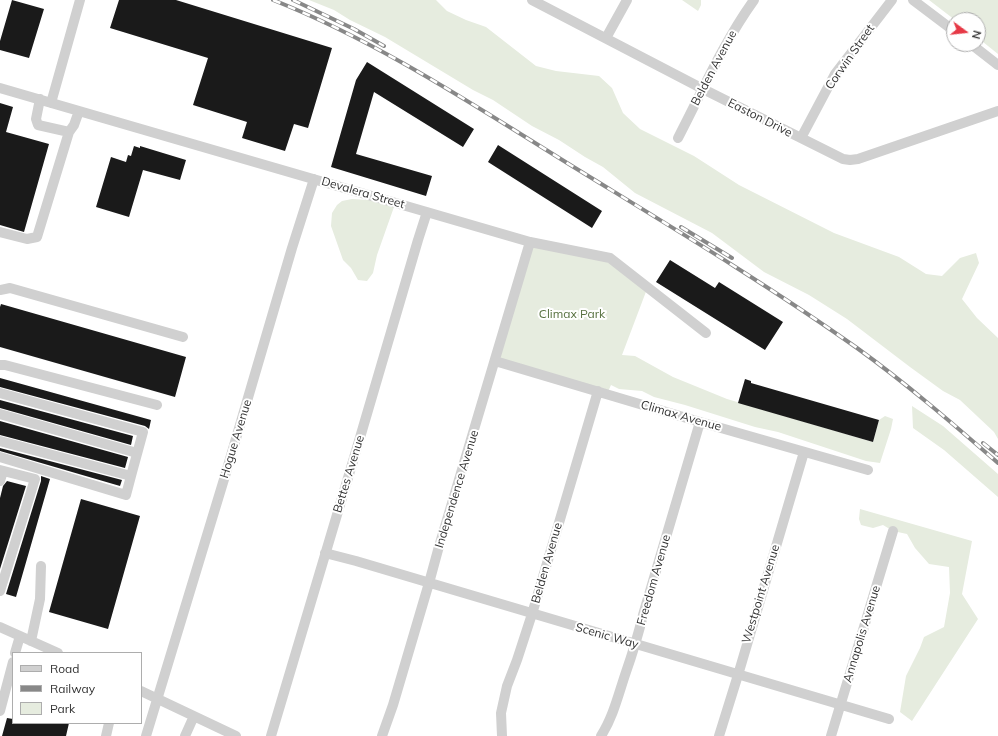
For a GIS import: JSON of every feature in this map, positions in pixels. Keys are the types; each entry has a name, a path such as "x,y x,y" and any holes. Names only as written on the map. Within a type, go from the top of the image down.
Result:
{"street":[{"path":"51,103 80,0"},
{"name":"Easton Drive","path":"532,0 837,157 850,160 858,159 998,111"},
{"path":"606,38 627,0"},
{"name":"Belden Avenue","path":"678,138 730,37 754,0"},
{"name":"Corwin Street","path":"801,138 835,74 892,0"},
{"path":"913,0 946,25"},
{"path":"981,52 998,65"},
{"name":"Devalera Street","path":"0,88 530,242 610,258 706,333"},
{"path":"40,99 36,119 38,125 69,132"},
{"path":"0,232 27,239 37,237 69,132 74,125 79,111"},
{"name":"Hogue Avenue","path":"146,736 314,178"},
{"name":"Bettes Avenue","path":"271,736 427,212"},
{"name":"Independence Avenue","path":"382,736 393,705 530,242"},
{"path":"0,290 10,288 182,337"},
{"name":"Climax Avenue","path":"495,361 868,470"},
{"path":"0,365 5,364 157,405"},
{"name":"Belden Avenue","path":"502,736 501,714 503,699 532,614 598,391"},
{"path":"0,393 143,432 126,495 0,457"},
{"path":"0,414 138,453"},
{"name":"Freedom Avenue","path":"601,736 611,719 636,644 643,615 700,422"},
{"path":"0,441 131,476"},
{"name":"Westpoint Avenue","path":"719,736 804,452"},
{"path":"0,591 34,479 1,474"},
{"name":"Annapolis Avenue","path":"831,736 893,531"},
{"name":"Scenic Way","path":"325,553 889,720"},
{"path":"31,641 40,599 41,566"},
{"path":"0,628 31,641 41,649 54,652"},
{"path":"15,652 20,636"},
{"path":"0,711 12,666"},
{"path":"142,692 194,716 220,733 236,736"},
{"path":"185,736 194,716"},
{"path":"106,736 109,724"}],"green space":[{"path":"309,0 436,0 447,11 486,27 536,66 556,71 599,76 612,88 623,113 640,129 694,156 739,185 834,233 899,257 926,274 942,276 960,258 976,253 979,263 962,299 977,318 998,338 998,439 994,432 960,400 943,391 847,319 809,295 764,272 712,233 635,193 603,167 559,140 532,126 493,100 473,90 385,37 350,20 334,10"},
{"path":"682,0 701,0 701,5 698,11"},
{"path":"929,0 998,0 998,54 986,44 986,12 946,13"},
{"path":"352,199 370,200 394,207 377,255 373,273 367,281 358,280 351,268 343,260 331,226 332,213 337,205 342,201"},
{"name":"Climax Park","path":"530,242 610,258 647,289 622,355 635,356 673,377 727,399 873,442 879,420 885,416 893,419 880,463 866,461 778,432 755,427 654,397 642,391 619,389 611,385 607,394 495,361"},
{"path":"912,406 943,426 998,474 998,497 944,450 913,428"},
{"path":"860,509 972,541 962,594 978,619 912,721 900,712 906,676 924,637 944,627 950,593 949,567 929,564 915,548 907,534 893,531 883,525 873,528 861,525 859,519"}],"building":[{"path":"12,0 44,9 29,58 0,50 0,41"},
{"path":"119,0 176,0 332,48 308,128 294,124 285,151 242,138 247,122 193,105 208,58 110,28"},
{"path":"367,62 474,129 463,147 374,92 356,154 432,176 426,196 331,167 356,80"},
{"path":"0,103 13,107 6,132 49,144 24,232 0,225"},
{"path":"498,145 602,211 592,228 488,162"},
{"path":"134,146 140,148 140,146 186,160 180,180 143,170 129,217 96,207 111,157 126,162 128,155 131,156"},
{"path":"670,260 715,288 719,282 783,322 765,350 656,282"},
{"path":"1,304 186,357 175,397 0,347"},
{"path":"0,378 151,420 149,429 145,426 0,387"},
{"path":"745,379 751,381 751,383 879,420 873,442 738,403"},
{"path":"0,400 133,436 131,445 0,408"},
{"path":"0,421 128,457 125,468 0,435"},
{"path":"0,448 122,480 120,486 0,451"},
{"path":"41,476 50,479 16,597 6,594 41,481"},
{"path":"7,481 26,486 0,569 0,498 3,486"},
{"path":"81,499 140,516 108,629 49,612"},
{"path":"7,718 12,719 12,724 69,724 66,736 2,736"}],"railway":[{"path":"273,0 351,35 426,76 752,277 876,362 929,404 998,463"},
{"path":"293,0 354,29 384,46"},
{"path":"681,227 732,258"},
{"path":"983,443 998,455"}]}
